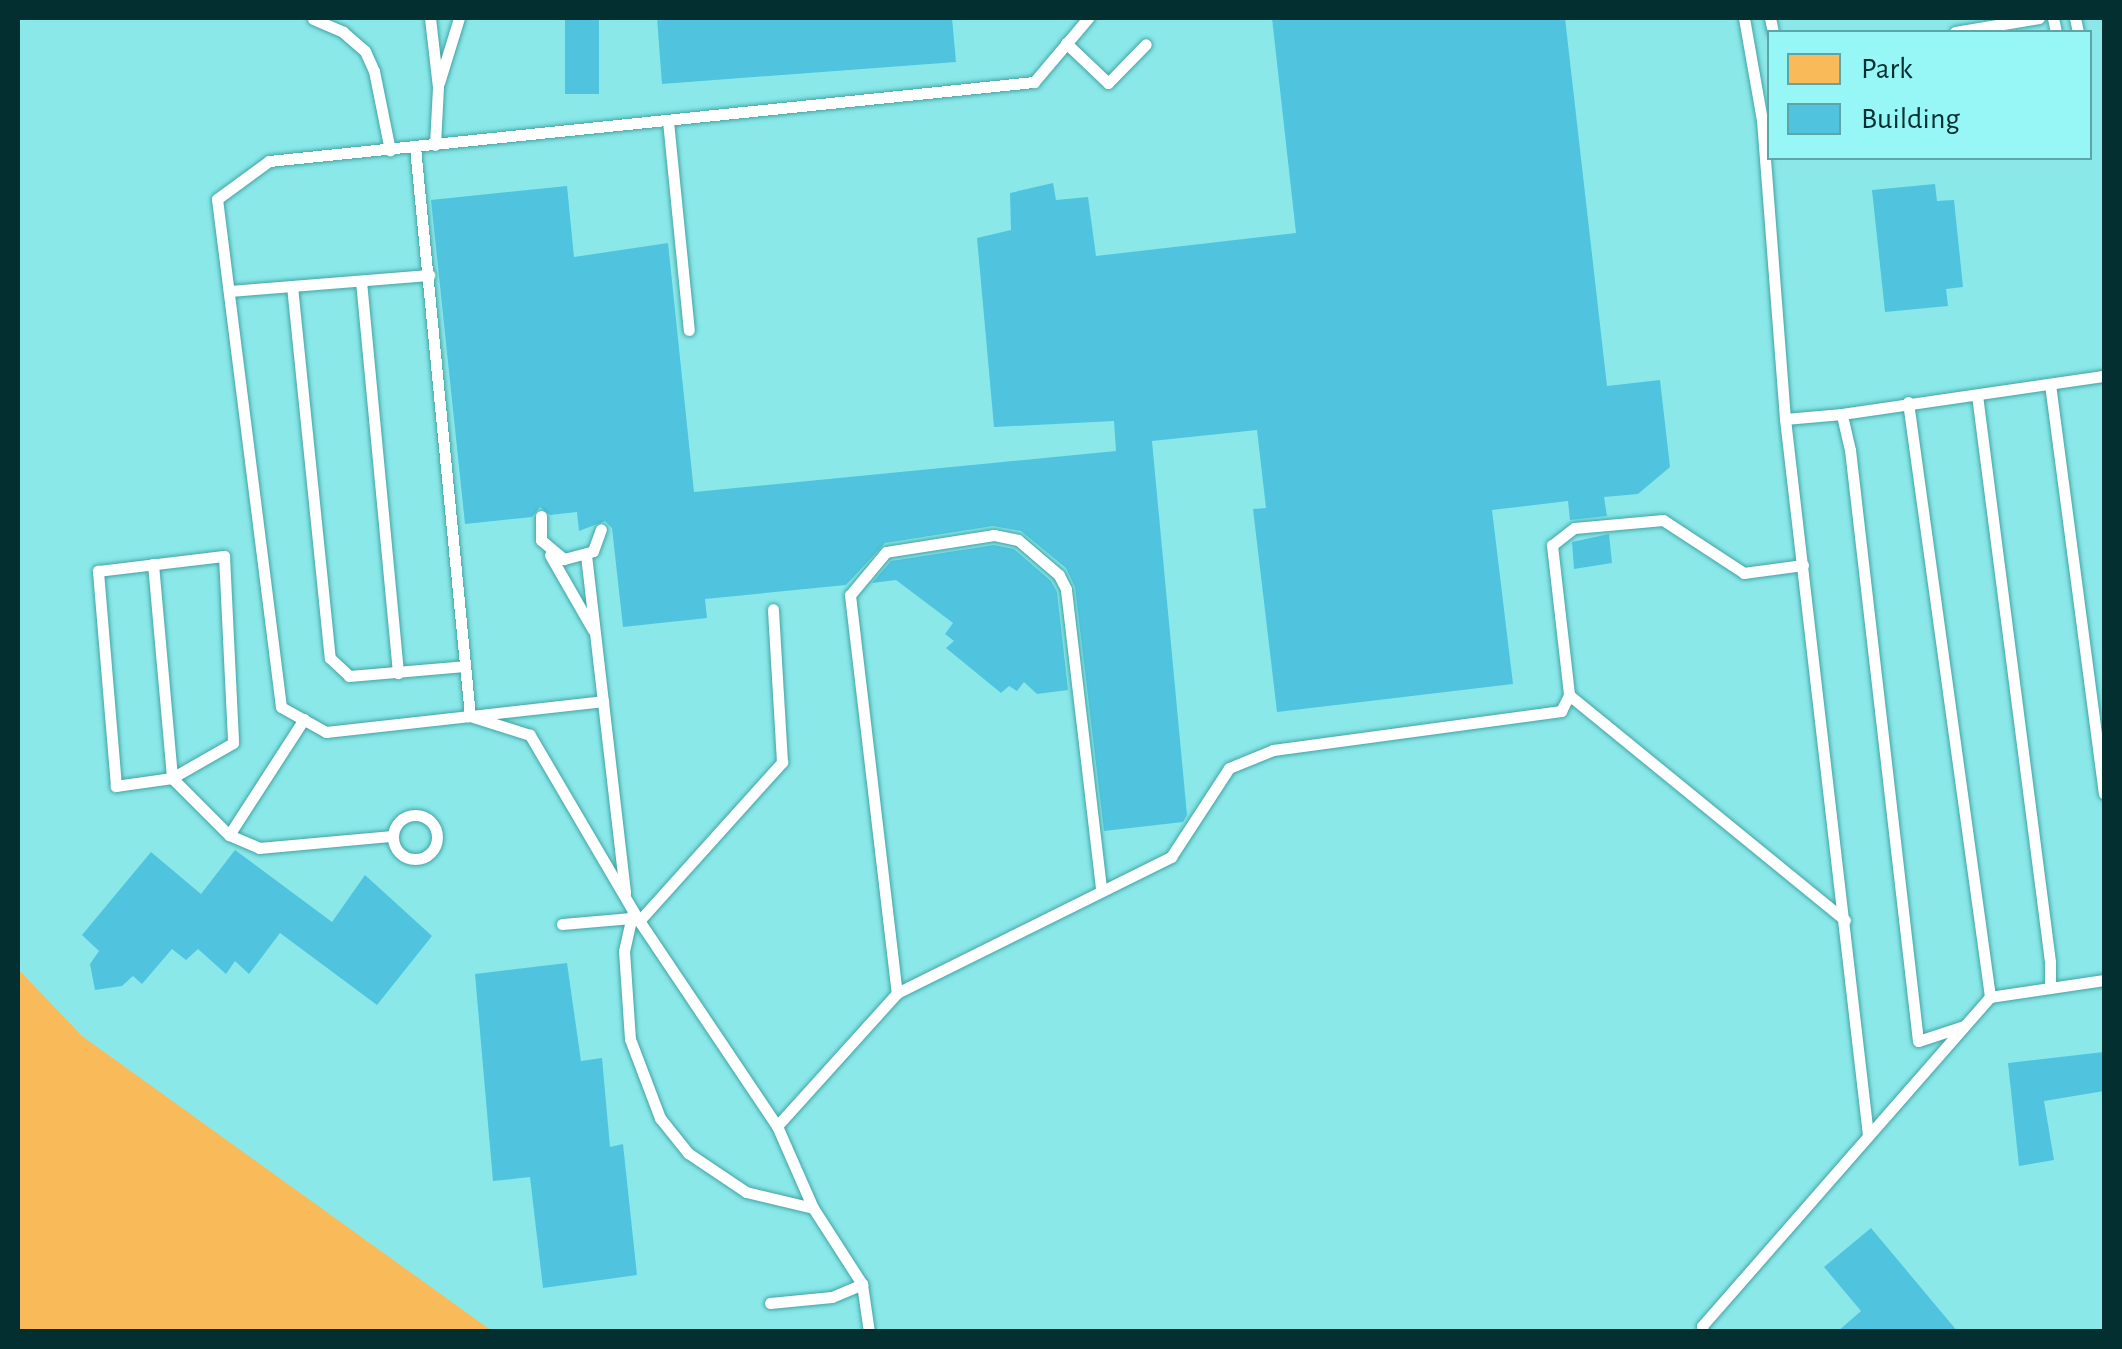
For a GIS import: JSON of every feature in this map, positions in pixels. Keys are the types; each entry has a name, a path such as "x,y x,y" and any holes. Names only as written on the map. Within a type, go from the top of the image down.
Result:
{"lane":[{"path":"430,18 438,87 436,146"},
{"path":"438,87 459,18"},
{"path":"603,702 326,732 282,707 217,199 268,161 1034,82 1088,18"},
{"path":"1744,18 1766,119"},
{"path":"1968,30 2039,18"},
{"path":"313,19 343,32 365,51 374,71 390,150"},
{"path":"1066,44 1108,82 1146,44"},
{"path":"668,121 689,330"},
{"path":"414,147 470,716"},
{"path":"1769,160 1785,419 1868,1135"},
{"path":"229,290 429,275"},
{"path":"361,280 398,673"},
{"path":"292,286 330,658 348,676 465,666"},
{"path":"1785,419 2104,376"},
{"path":"2050,384 2104,793"},
{"path":"1977,395 2050,962 2050,988"},
{"path":"1908,402 1990,997"},
{"path":"1842,414 1881,706 1918,1041 1964,1026"},
{"path":"541,516 538,530 546,549 595,634"},
{"path":"778,1126 897,992 1171,856 1229,768 1273,750 1561,712 1569,695 1552,545 1574,528 1664,520 1744,573 1803,564"},
{"path":"546,549 564,560 586,555 599,542 602,529"},
{"path":"897,992 850,595 886,552 994,535 1018,540 1059,575 1066,589 1101,888"},
{"path":"586,555 625,897"},
{"path":"224,556 233,743 172,778 116,786 98,571 224,556"},
{"path":"153,564 172,778 229,835 259,848 392,836"},
{"path":"774,608 782,762 635,916 624,951 630,1039 660,1118 688,1154 746,1192 814,1208"},
{"path":"1569,695 1844,920"},
{"path":"470,716 530,735 635,916 778,1126 814,1208 862,1284 869,1332"},
{"path":"229,835 304,719"},
{"path":"562,924 635,916"},
{"path":"1703,1332 1702,1326 1990,997 2104,980"},
{"path":"770,1303 832,1297 862,1284"}],"green space":[{"path":"18,969 82,1036 492,1331 18,1331"}],"building":[{"path":"565,18 599,18 599,94 565,94"},
{"path":"657,18 952,18 956,62 662,84"},
{"path":"1272,18 1565,18 1607,386 1660,380 1670,467 1638,494 1604,497 1607,516 1570,520 1568,501 1492,510 1513,684 1277,712 1253,509 1266,508 1257,430 1152,441 1187,815 1183,822 1104,831 1075,587 1066,568 1021,531 993,526 885,543 846,585 705,599 707,618 623,627 612,528 605,521 579,531 577,512 550,515 540,507 532,517 465,524 431,200 567,186 574,257 668,243 694,492 1116,451 1114,421 994,427 977,238 1011,230 1010,193 1053,183 1056,200 1088,197 1096,256 1296,233"},
{"path":"1935,184 1937,201 1954,200 1963,287 1946,289 1948,306 1885,312 1872,190"},
{"path":"1609,534 1612,563 1574,569 1572,542"},
{"path":"994,545 1014,549 1051,581 1057,592 1068,690 1037,694 1024,682 1017,691 1009,686 1001,693 946,648 954,641 945,634 953,623 896,580 872,583 891,561"},
{"path":"235,850 332,922 365,875 432,936 377,1005 280,933 249,974 235,961 226,974 198,949 186,960 172,949 142,984 133,976 122,986 95,990 90,964 99,951 82,935 151,852 201,894"},
{"path":"567,963 581,1061 602,1058 610,1147 623,1144 637,1275 543,1288 530,1177 493,1181 475,974"},
{"path":"2104,1052 2104,1091 2044,1101 2054,1160 2019,1166 2008,1063"},
{"path":"1871,1228 1958,1332 1837,1332 1861,1311 1824,1267"}]}
